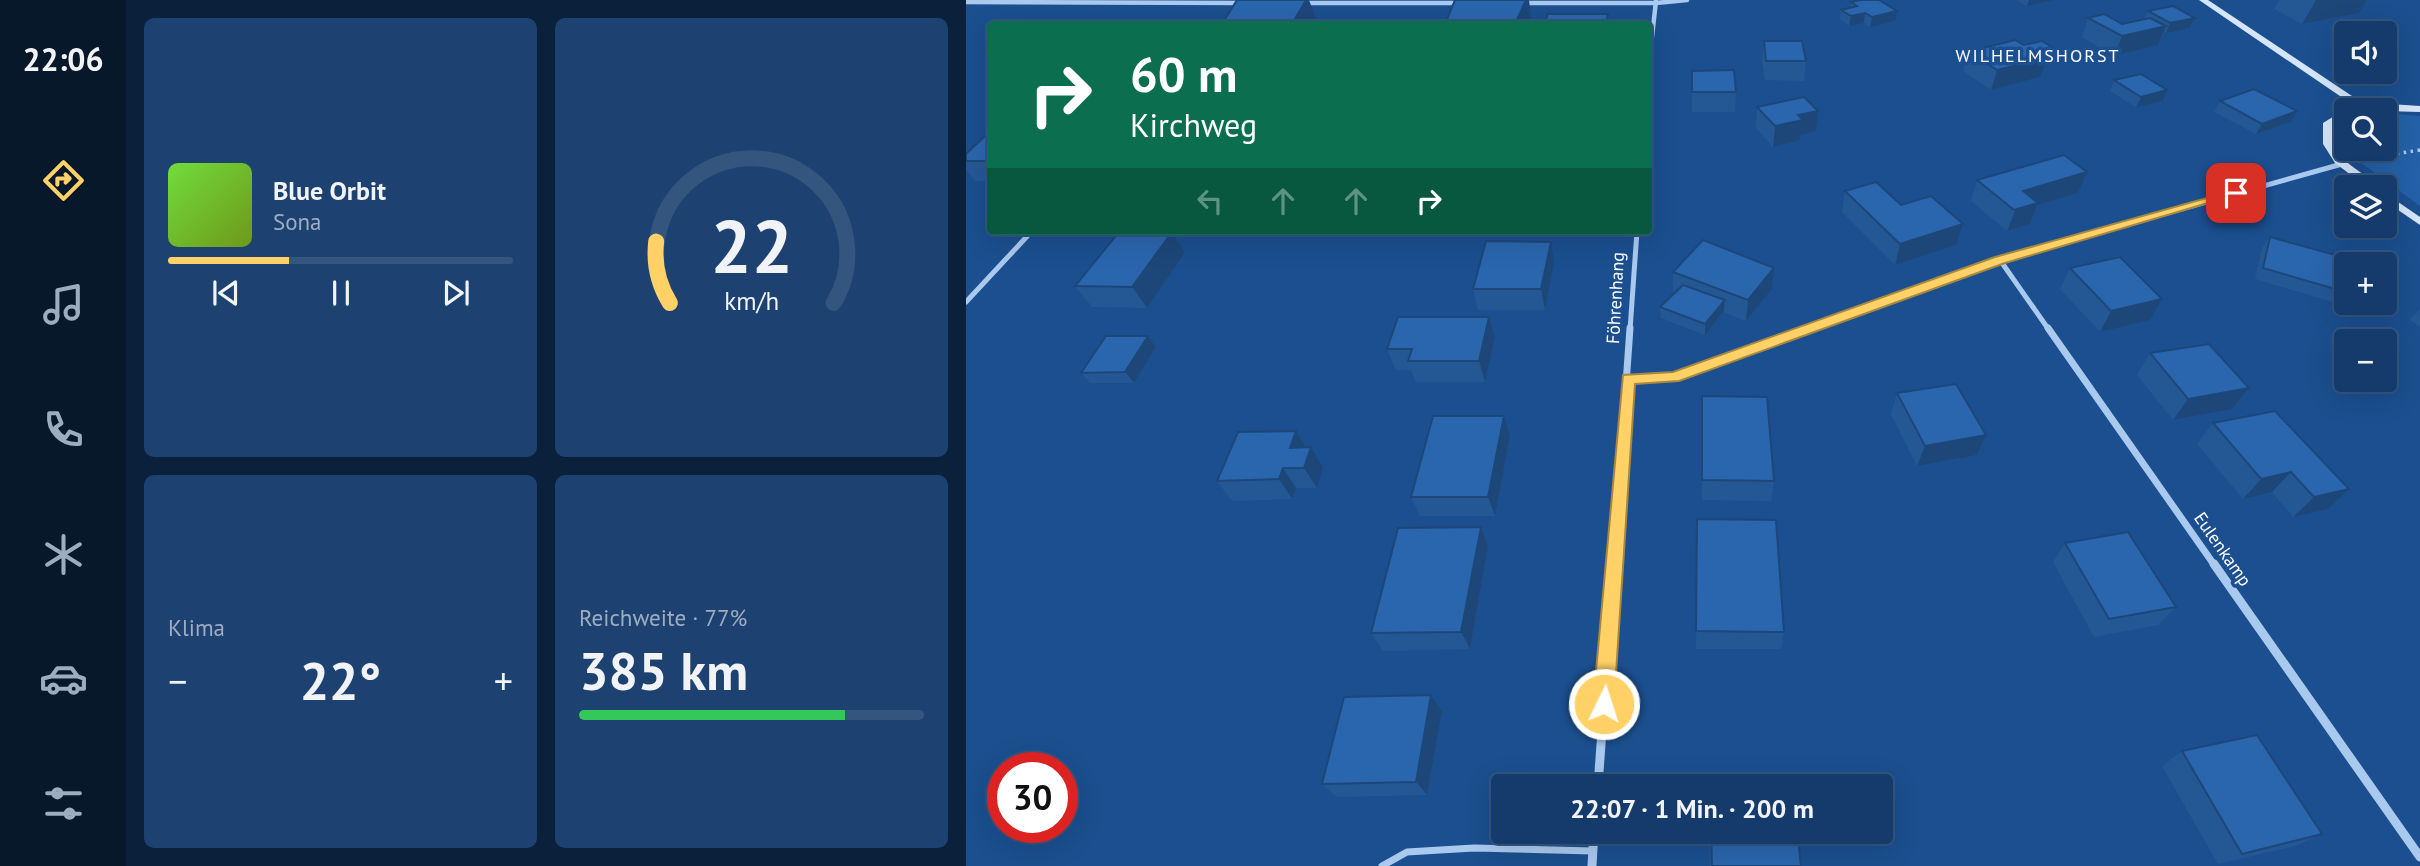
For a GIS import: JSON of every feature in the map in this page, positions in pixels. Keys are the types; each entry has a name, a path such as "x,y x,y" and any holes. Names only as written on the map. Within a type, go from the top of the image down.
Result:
{"street":[{"path":"1518,3 1686,0"},
{"path":"2203,0 2349,98"},
{"path":"1652,36 1656,1"},
{"path":"966,2 1244,3 1237,10"},
{"path":"1299,3 1464,3"},
{"path":"2397,109 2420,109"},
{"path":"2334,120 2328,123 2324,135 2329,150 2334,155"},
{"path":"2339,161 2357,175"},
{"path":"1628,379 1674,377 2000,260 2342,164"},
{"path":"2397,205 2420,222"},
{"path":"966,302 1028,235"},
{"name":"Föhrenhang","path":"1599,774 1637,235"},
{"name":"Eulenkamp","path":"2000,260 2420,857"},
{"path":"1592,866 1593,844"}],"lane":[{"path":"1382,866 1407,852 1474,848 1593,851"}],"path":[{"path":"2342,164 2420,150"}],"shaded area":[{"path":"2397,114 2420,116 2420,206 2397,189 2397,175 2378,175 2359,161 2397,161"}],"building":[{"path":"1237,0 1306,0 1294,21 1224,21"},
{"path":"1455,0 1526,0 1516,21 1446,21"},
{"path":"1879,0 1897,11 1872,17 1865,13 1851,16 1841,10 1857,6 1851,2"},
{"path":"2173,6 2195,18 2170,23 2148,11"},
{"path":"1548,14 1608,14 1607,21 1545,21"},
{"path":"2104,14 2122,24 2150,18 2166,26 2122,36 2088,18"},
{"path":"2015,40 2024,45 2042,41 2052,47 2036,51 2047,58 1997,70 1968,52"},
{"path":"1764,41 1802,41 1806,61 1766,61"},
{"path":"1734,70 1736,92 1692,92 1692,71"},
{"path":"2141,74 2167,90 2141,97 2114,80"},
{"path":"2254,89 2297,111 2262,124 2220,101"},
{"path":"1804,97 1818,111 1798,115 1803,120 1775,126 1757,107"},
{"path":"987,134 987,161 966,161 966,154"},
{"path":"2064,155 2087,172 2023,191 2038,203 2014,210 1977,180"},
{"path":"1876,182 1901,205 1931,196 1963,224 1900,244 1845,191"},
{"path":"1117,235 1170,235 1132,287 1075,286"},
{"path":"2270,237 2334,255 2334,289 2263,268"},
{"path":"1703,240 1774,268 1748,300 1673,272"},
{"path":"1486,241 1551,242 1541,289 1473,289"},
{"path":"2120,257 2162,299 2111,311 2070,268"},
{"path":"1683,285 1725,300 1705,324 1660,307"},
{"path":"1398,317 1489,317 1479,361 1408,361 1412,349 1387,349"},
{"path":"1106,336 1148,336 1125,372 1081,373"},
{"path":"2209,344 2249,388 2188,399 2150,353"},
{"path":"1956,384 1986,435 1925,446 1897,393"},
{"path":"1702,396 1767,397 1774,481 1702,480"},
{"path":"2275,411 2349,489 2314,497 2291,472 2261,479 2213,423"},
{"path":"1433,416 1504,416 1488,497 1411,497"},
{"path":"1296,431 1290,448 1311,447 1304,468 1283,468 1279,479 1217,481 1238,432"},
{"path":"1697,519 1776,520 1784,632 1696,631"},
{"path":"1481,527 1461,632 1371,633 1398,528"},
{"path":"2128,532 2176,607 2109,619 2065,543"},
{"path":"1431,695 1416,782 1322,784 1344,697"},
{"path":"2257,735 2322,834 2242,854 2182,751"},
{"path":"1711,844 1798,844 1801,866 1712,866"}],"district":[{"name":"WILHELMSHORST","path":"2038,55"}],"route":[{"path":"1604,704 1628,379 1674,377 2000,260 2236,193"}]}
